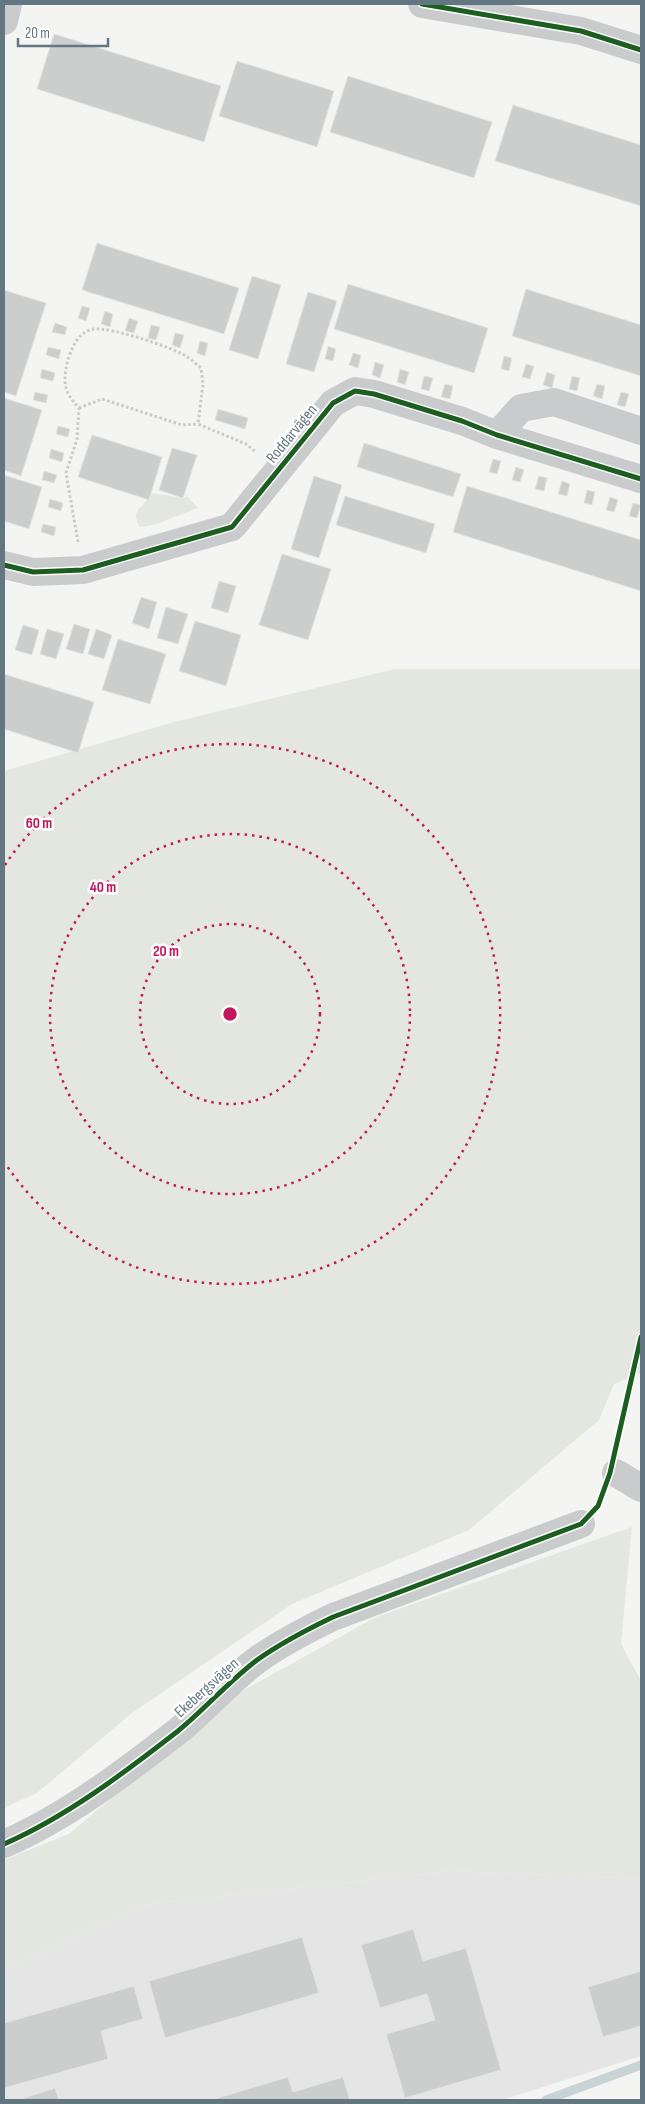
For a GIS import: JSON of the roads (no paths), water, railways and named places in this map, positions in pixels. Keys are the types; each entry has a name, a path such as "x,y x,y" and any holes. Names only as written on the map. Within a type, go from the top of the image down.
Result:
{"street":[{"path":"4,21 8,4"},
{"path":"422,4 581,31 641,50"},
{"name":"Roddarvägen","path":"4,564 33,572 83,570 232,527 334,403 355,392 374,394 497,435 641,479"},
{"path":"497,435 521,408 554,402 641,431"},
{"path":"616,1473 641,1488"},
{"name":"Ekebergsvägen","path":"4,1844 69,1810 179,1730 256,1661 293,1636 333,1617 582,1524"}],"waterway":[{"path":"546,2100 641,2065"}]}
